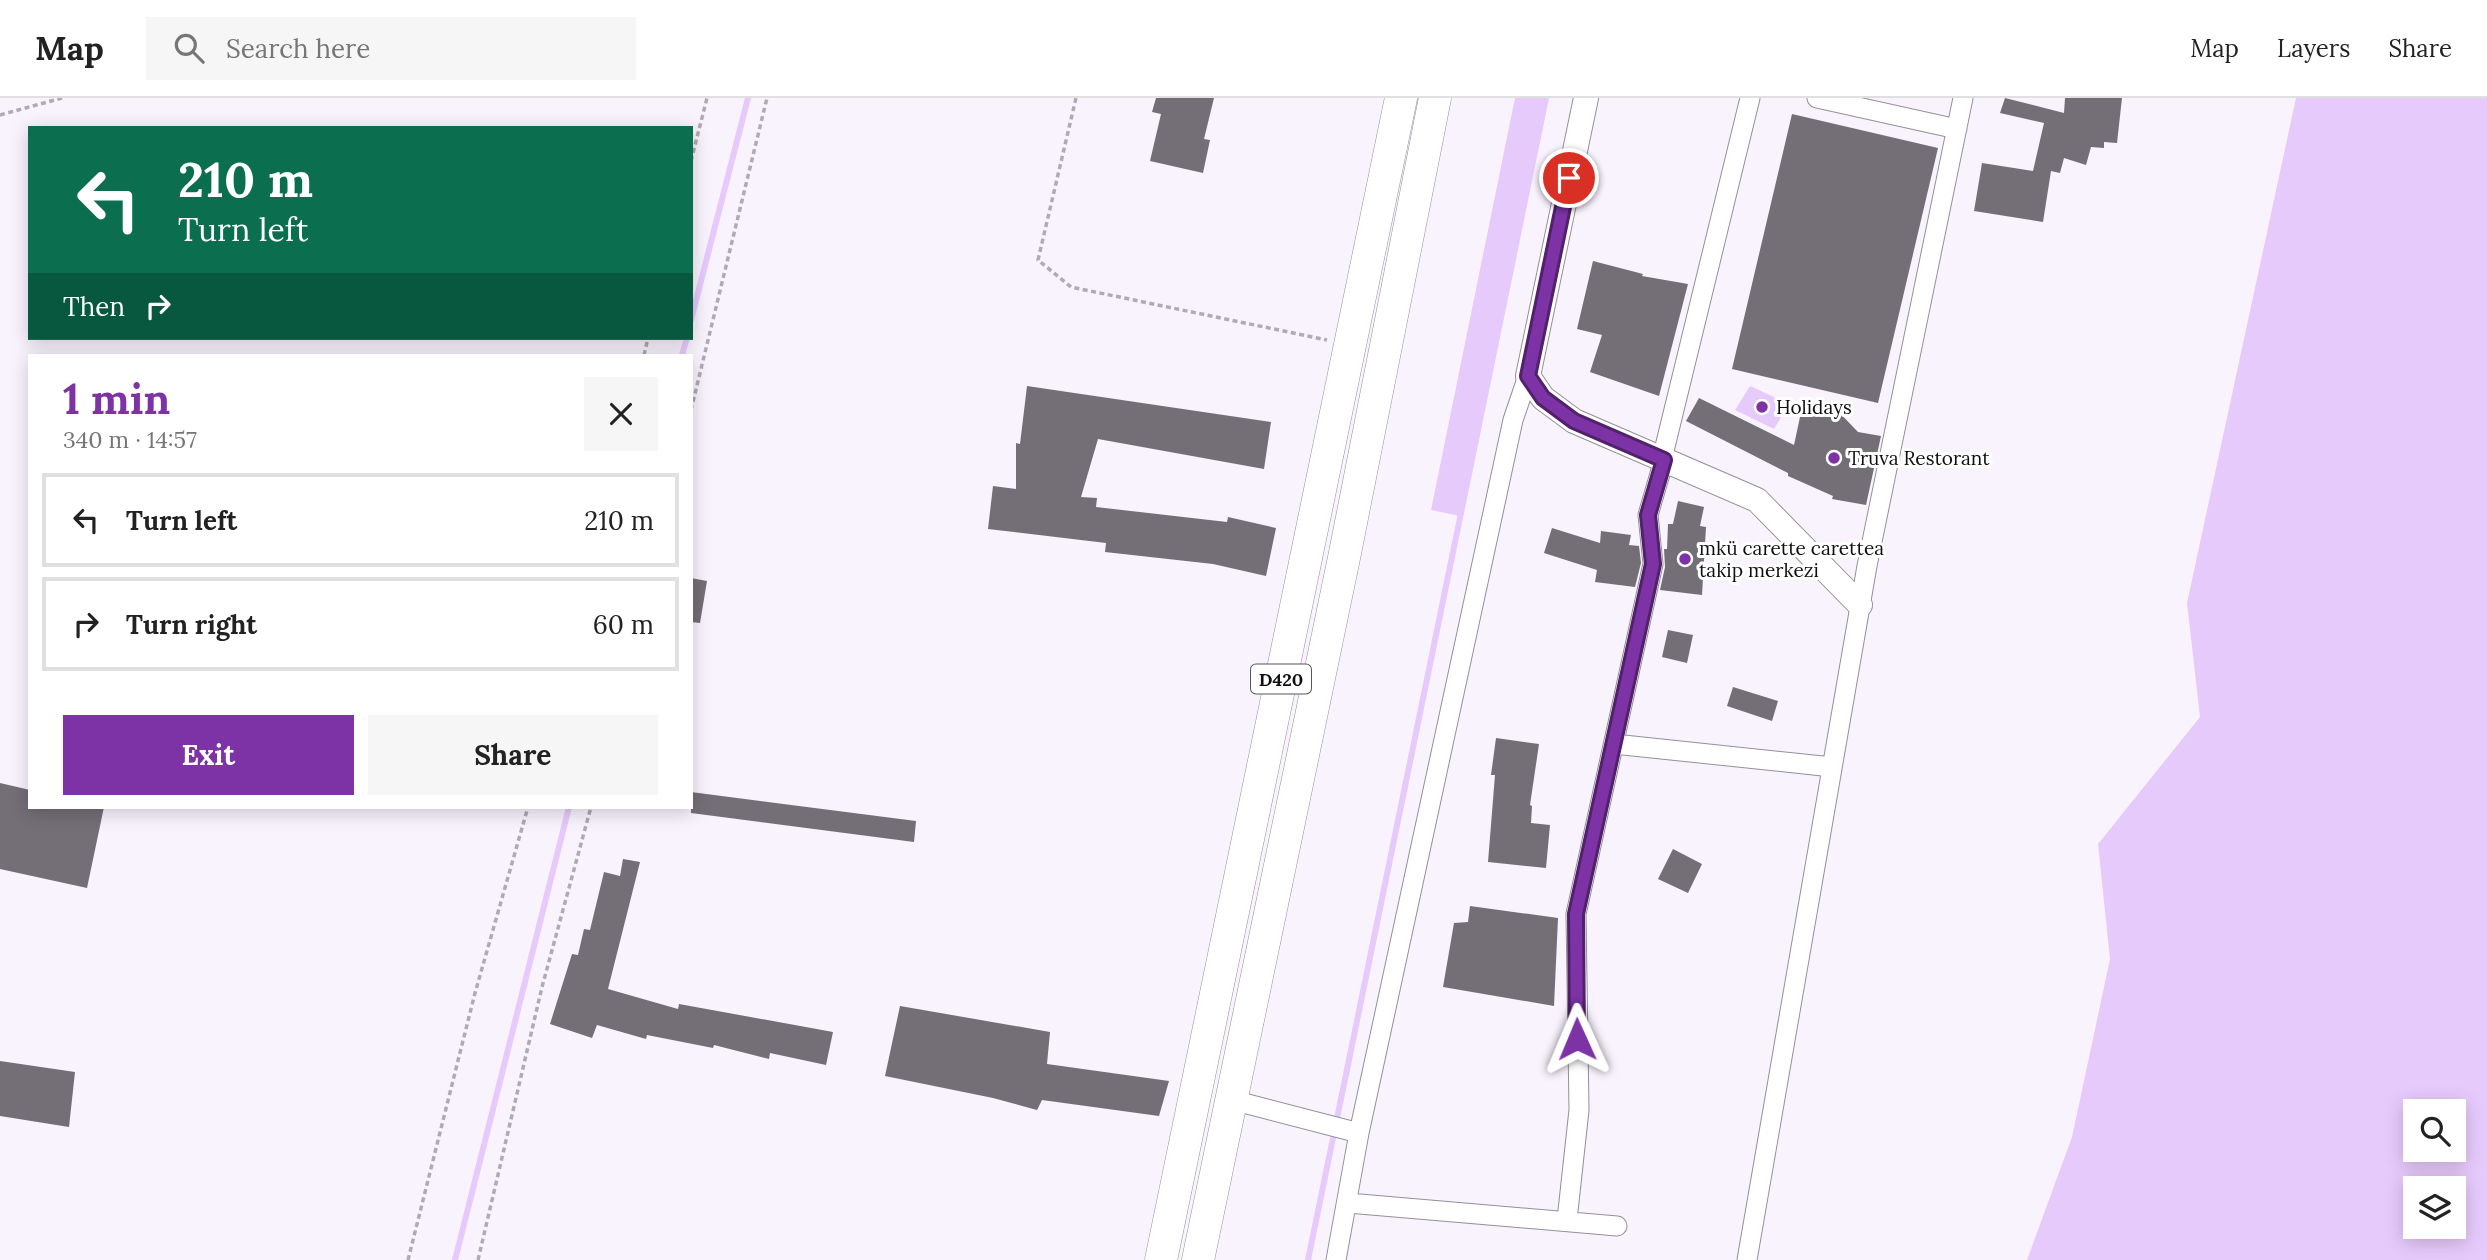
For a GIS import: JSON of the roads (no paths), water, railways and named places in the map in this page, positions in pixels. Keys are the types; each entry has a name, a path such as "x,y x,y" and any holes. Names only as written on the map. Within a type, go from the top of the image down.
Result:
{"main road":[{"name":"D420","path":"1161,1260 1401,98"},
{"name":"D420","path":"1198,1260 1345,553 1435,98"}],"street":[{"path":"1336,1260 1359,1133 1513,420 1528,376 1586,98"},
{"path":"1567,1220 1579,1110 1576,914 1653,564 1648,515 1750,98"},
{"path":"1817,98 1956,129"},
{"path":"1747,1260 1860,605 1964,98"},
{"path":"1528,376 1543,398 1574,421 1757,500 1860,605"},
{"path":"1614,744 1832,767"},
{"path":"1231,1100 1359,1133"},
{"path":"1348,1203 1617,1226"}],"waterway":[{"path":"693,312 748,98"},
{"path":"1308,1260 1546,98"},
{"path":"682,354 686,340"},
{"path":"455,1260 568,809"}],"place":[{"name":"Holidays","path":"1762,407"},
{"name":"Truva Restorant","path":"1834,458"},
{"name":"mkü carette carettea takip merkezi","path":"1685,559"}]}
